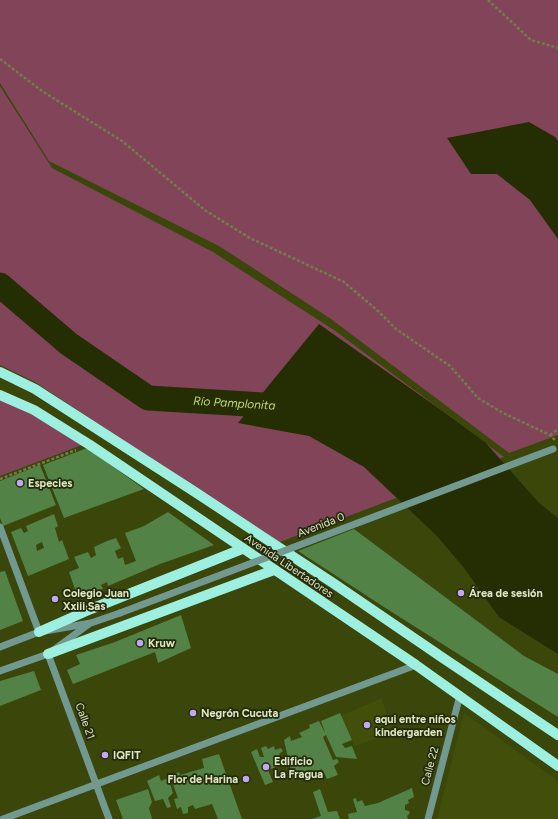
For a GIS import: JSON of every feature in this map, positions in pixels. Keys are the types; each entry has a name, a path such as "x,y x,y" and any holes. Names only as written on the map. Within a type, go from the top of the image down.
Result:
{"main road":[{"name":"Avenida Libertadores","path":"0,372 35,389 188,488 558,735"},
{"name":"Avenida Libertadores","path":"0,395 34,410 90,445 460,695 558,766"},
{"path":"40,632 91,609 242,549"},
{"path":"48,654 274,570"}],"street":[{"name":"Avenida 0","path":"0,647 40,632 91,623 120,614 556,446"},
{"path":"0,527 40,632"},
{"name":"Avenida 0","path":"0,671 48,654 91,623"},
{"name":"Calle 21","path":"48,654 109,819"},
{"path":"3,819 416,665"},
{"name":"Calle 22","path":"428,819 460,695"}],"path":[{"path":"488,0 531,40 558,48"},
{"path":"0,59 42,91 122,141 206,211 250,238 344,282 378,311 396,329 450,366 478,398 503,413 550,435 556,446"},
{"path":"550,435 558,429"},
{"path":"0,479 90,445"}],"shaded area":[{"path":"0,0 558,0 558,435 509,453 331,319 219,246 49,161 0,83"},
{"path":"0,86 52,168 213,252 334,330 504,457 280,542 35,382 0,365"},
{"path":"529,122 555,137 558,141 558,239 530,200 497,174 471,174 447,138"},
{"path":"319,324 486,443 539,503 558,518 558,654 499,617 464,568 436,535 364,467 309,436 238,423"},
{"path":"0,398 33,413 82,445 0,476"},
{"name":"aqui entre niños kindergarden","path":"382,698 391,733 355,746 341,716"},
{"path":"464,713 558,781 558,819 437,819"}],"building":[{"path":"87,448 144,489 64,518 43,465"},
{"path":"40,465 56,505 3,526 0,518 0,481"},
{"path":"168,512 214,545 160,564 108,586 107,582 101,585 103,589 78,598 69,572 79,568 74,557 88,552 91,558 96,555 94,547 116,538 121,548 115,551 118,559 123,557 125,565 136,561 125,533 144,526"},
{"path":"54,514 58,526 55,528 59,542 62,540 69,559 28,576 11,532 21,528 24,533 28,531 26,526","holes":["42,542 44,548 37,551 36,545"]},
{"path":"354,529 524,656 558,674 558,717 298,551"},
{"path":"5,571 23,621 0,630 0,572"},
{"path":"181,615 191,648 158,663 155,652 73,684 67,670 80,664 76,655 115,642"},
{"path":"34,671 41,690 0,706 0,681"},
{"path":"340,713 352,740 342,744 345,748 352,746 357,759 336,757 326,735 323,737 333,760 337,759 339,762 334,766 338,775 327,779 322,769 293,780 284,740 290,736 291,741 302,737 299,733 310,728 309,725 319,721 325,733 321,721"},
{"name":"Edificio La Fragua","path":"266,746 268,749 274,746 275,750 281,748 283,751 279,754 283,764 268,770 273,782 265,785 251,752 257,749 260,757 264,757 261,748"},
{"path":"219,754 242,819 218,819 212,804 195,809 193,805 188,807 188,813 183,814 181,807 177,809 174,799 178,798 170,776 179,772 180,775 204,768 202,759"},
{"path":"159,775 161,781 168,778 173,793 168,798 171,807 167,808 163,799 155,801 147,781"},
{"path":"412,788 414,797 408,800 409,803 405,805 405,810 409,811 410,813 407,816 408,819 349,819 348,814 357,812 353,799 356,798 357,802 362,800 365,806 378,803"},
{"path":"148,789 152,802 149,808 152,819 123,819 116,800"},
{"path":"320,789 328,812 337,811 340,819 312,819 321,816 313,792"}],"waterway":[{"name":"Río Pamplonita","path":"0,285 69,344 148,398 280,406 287,410"}],"place":[{"name":"Especies","path":"20,483"},
{"name":"Área de sesión","path":"461,593"},
{"name":"Colegio Juan Xxiii Sas","path":"55,599"},
{"name":"Kruw","path":"140,643"},
{"name":"Negrón Cucuta","path":"193,713"},
{"name":"aqui entre niños kindergarden","path":"367,725"},
{"name":"IQFIT","path":"105,755"},
{"name":"Edificio La Fragua","path":"266,767"},
{"name":"Flor de Harina","path":"246,779"}]}
